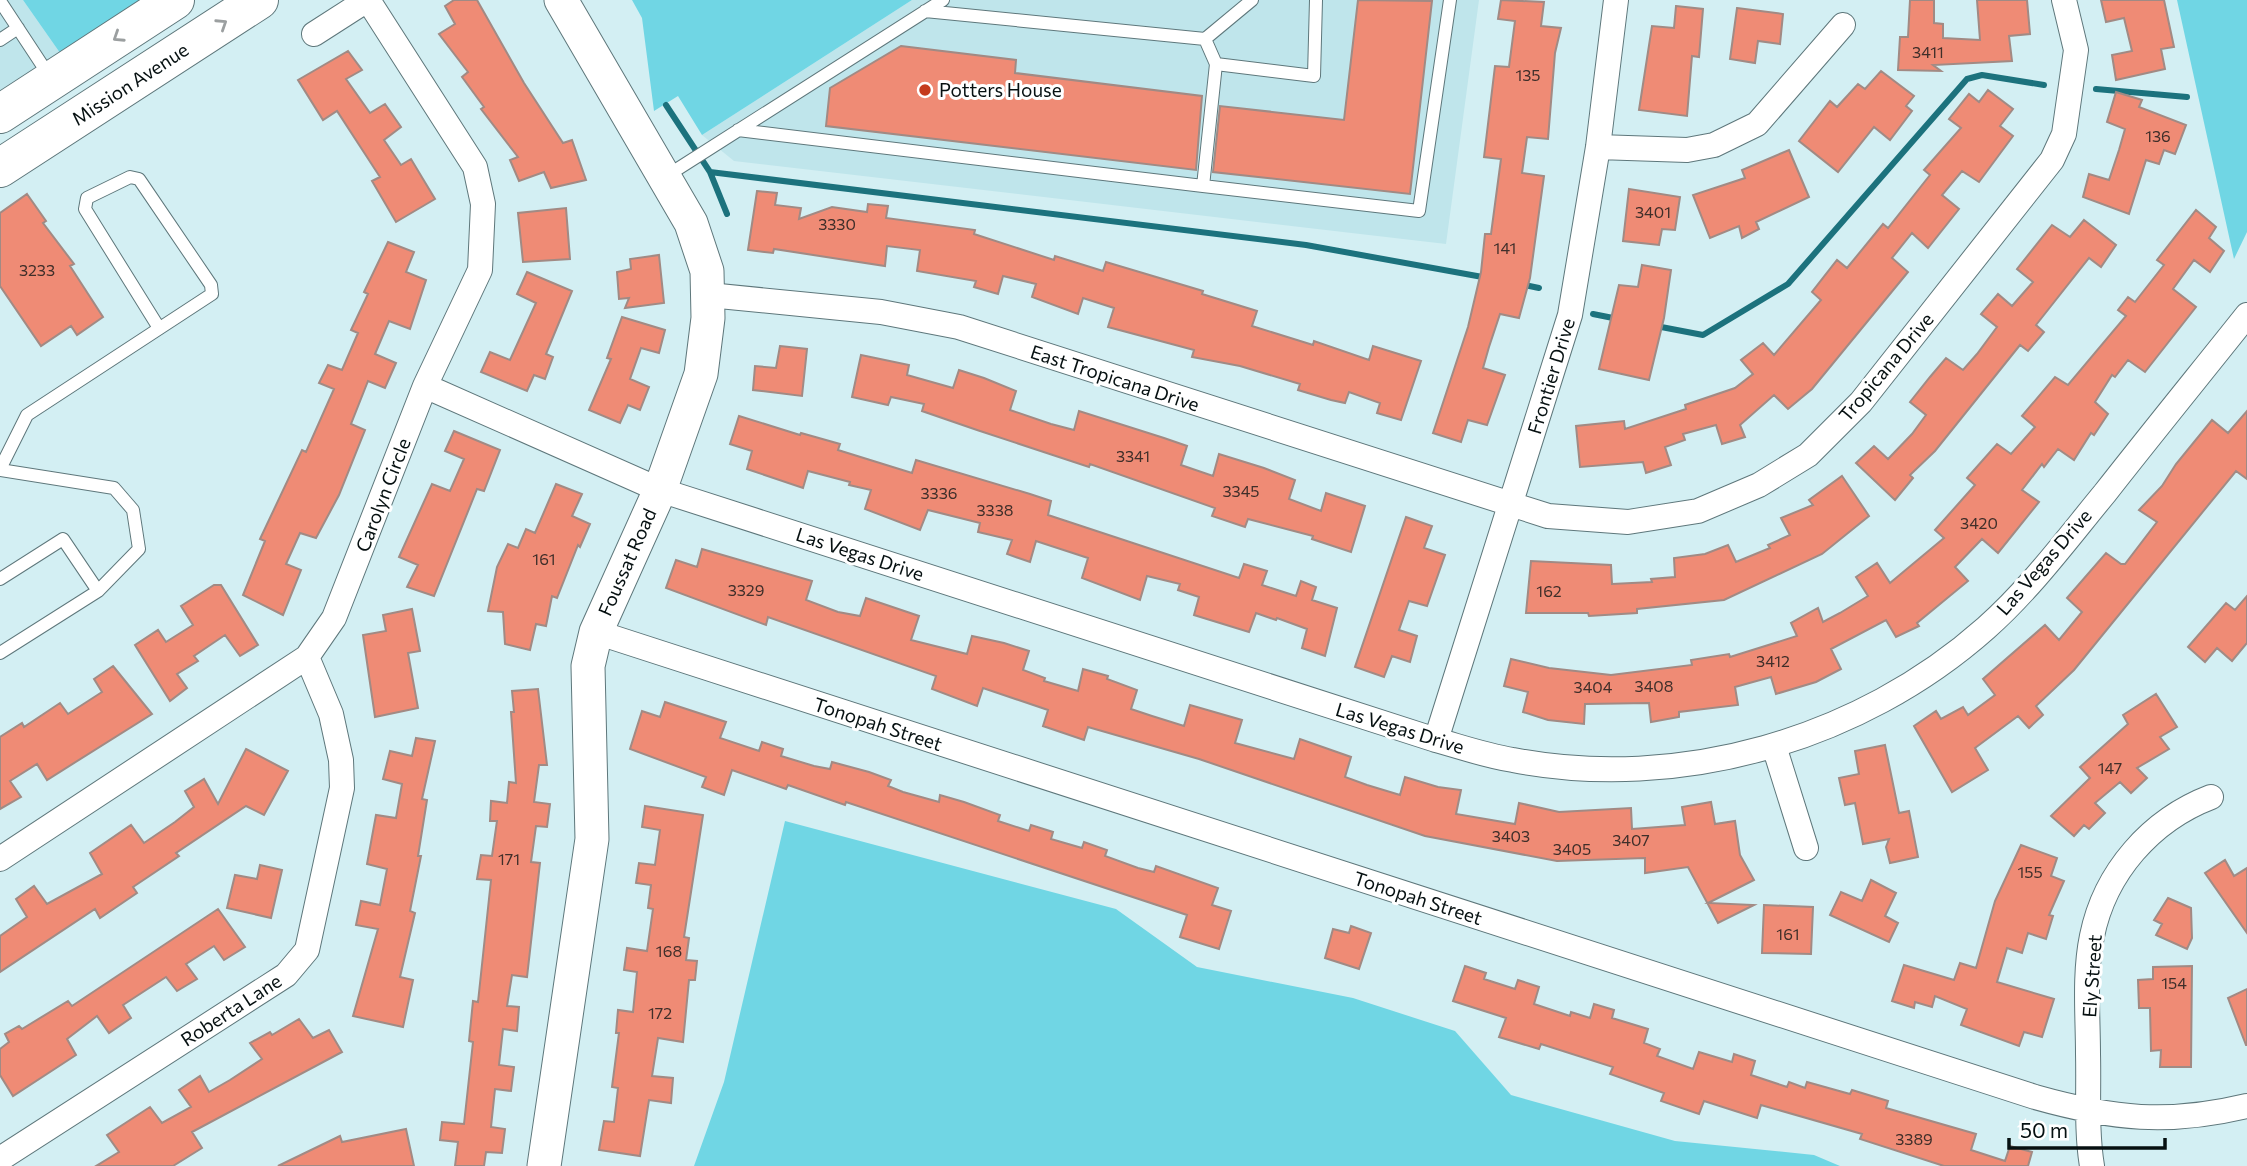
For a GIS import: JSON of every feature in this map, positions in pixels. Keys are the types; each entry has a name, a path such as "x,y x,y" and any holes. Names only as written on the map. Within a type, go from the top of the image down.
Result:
{"main road":[{"path":"0,114 175,0"},
{"name":"Mission Avenue","path":"0,168 259,0"},
{"name":"Foussat Road","path":"544,1166 592,839 588,666 596,632 660,490 701,374 709,295 707,271 691,223 678,169 561,0"}],"street":[{"name":"Carolyn Circle","path":"0,859 307,657 334,618 425,386 480,270 483,204 474,167 368,0 314,34"},
{"name":"Frontier Drive","path":"1436,740 1570,315 1598,147 1616,0"},
{"name":"Tropicana Drive","path":"1511,507 1548,516 1628,522 1698,511 1759,485 1808,455 1861,402 2052,160 2064,134 2076,50 2064,0"},
{"path":"1598,147 1687,150 1714,145 1757,124 1843,25"},
{"name":"East Tropicana Drive","path":"709,295 881,312 959,327 1511,507"},
{"name":"Las Vegas Drive","path":"425,386 660,490 1436,740 1513,761 1602,769 1701,764 1774,746 1842,721 1904,688 1985,628 2041,572 2247,315"},
{"name":"Tonopah Street","path":"596,632 2089,1112 2166,1120 2204,1116 2247,1106"},
{"name":"Roberta Lane","path":"0,1158 286,975 307,950 342,788 341,760 331,714 307,657"},
{"path":"1774,746 1806,848"},
{"name":"Ely Street","path":"2092,1166 2088,979 2091,938 2101,904 2119,869 2146,837 2184,807 2211,797"}],"lane":[{"path":"678,169 943,0"},
{"path":"925,11 1205,39 1252,0"},
{"path":"1216,64 1314,76 1316,0"},
{"path":"738,130 1419,212 1450,0"},
{"path":"0,1 52,80"},
{"path":"0,40 18,28"},
{"path":"1203,186 1216,64 1205,39"},
{"path":"0,653 98,591 139,550 133,510 114,488 0,470 27,415 212,294 211,285 139,179 130,177 87,198 85,209 159,328"},
{"path":"0,579 63,539 98,591"}],"shaded area":[{"path":"0,0 23,0 65,60 0,101"},
{"path":"23,0 157,0 65,60"},
{"path":"632,0 912,0 702,135 678,96 654,111 642,18"},
{"path":"912,0 1479,0 1446,244 734,161 702,135"},
{"path":"2177,0 2247,0 2247,232 2234,259"},
{"path":"785,821 1116,909 1197,967 1353,998 1455,1031 1511,1095 1675,1141 1814,1155 1840,1166 694,1166 724,1082"}],"building":[{"path":"454,0 477,0 524,83 563,143 572,140 586,180 551,188 544,172 519,181 510,160 518,157 481,109 484,107 462,77 468,72 439,34 455,24 445,6"},
{"path":"1358,0 1432,1 1410,194 1213,172 1220,106 1344,120"},
{"path":"1501,0 1544,2 1541,26 1561,28 1555,53 1548,139 1527,137 1522,173 1544,176 1530,278 1519,318 1500,314 1489,347 1483,368 1505,375 1487,425 1468,420 1461,442 1433,433 1468,327 1481,272 1485,234 1491,234 1501,159 1484,157 1495,66 1509,67 1515,21 1498,19"},
{"path":"1910,0 1934,0 1934,23 1943,24 1943,38 1980,40 1977,0 2027,0 2030,34 2009,36 2012,61 1933,65 1941,71 1898,70 1900,37 1908,37"},
{"path":"2101,0 2164,0 2174,47 2161,49 2165,69 2116,80 2112,55 2132,51 2124,18 2106,22"},
{"path":"1676,6 1703,9 1699,57 1692,56 1687,116 1639,110 1652,26 1674,28"},
{"path":"1737,8 1783,14 1780,44 1758,41 1755,63 1730,59"},
{"path":"901,46 1016,60 1015,73 1202,96 1196,170 826,126 830,88"},
{"path":"348,51 362,70 346,79 370,113 385,104 401,127 384,140 401,165 411,159 435,199 396,222 372,181 380,177 337,111 323,120 298,80"},
{"path":"1881,71 1914,96 1906,106 1912,111 1890,140 1874,127 1838,172 1799,141 1830,101 1837,107 1858,84 1865,89"},
{"path":"1988,90 2013,109 2000,126 2013,136 1979,182 1962,171 1942,195 1959,209 1928,248 1912,233 1892,258 1908,272 1812,389 1788,409 1774,395 1740,425 1745,437 1722,444 1716,425 1683,434 1685,440 1665,447 1671,465 1646,473 1643,462 1580,467 1576,426 1624,421 1625,429 1686,409 1685,405 1735,388 1753,374 1741,360 1763,343 1774,355 1821,300 1812,292 1837,260 1847,268 1883,224 1888,228 1930,175 1924,170 1961,128 1949,119 1969,94 1979,102"},
{"path":"2116,92 2142,100 2139,107 2186,125 2175,154 2164,150 2159,164 2146,160 2129,214 2083,197 2089,174 2109,180 2119,150 2125,129 2107,122"},
{"path":"1789,150 1809,197 1756,222 1759,229 1742,238 1739,226 1710,238 1693,195 1745,178 1742,170"},
{"path":"1629,189 1680,197 1675,230 1662,229 1659,245 1623,241"},
{"path":"757,191 777,193 775,205 801,208 799,219 832,207 867,212 868,204 888,206 886,218 975,230 974,234 1054,260 1055,256 1103,271 1106,262 1203,291 1202,294 1257,311 1252,326 1313,345 1314,341 1369,360 1373,346 1421,361 1401,420 1377,413 1380,403 1349,392 1345,403 1331,400 1298,390 1300,384 1240,366 1192,357 1194,350 1108,327 1114,308 1083,298 1078,314 1032,297 1036,284 1003,276 998,294 974,287 976,281 917,271 920,250 887,246 885,266 774,249 773,253 748,250"},
{"path":"27,194 46,221 43,223 74,264 70,266 103,317 77,335 71,326 41,346 0,286 0,213"},
{"path":"566,208 570,259 523,262 518,213"},
{"path":"2196,210 2216,227 2209,238 2224,251 2210,272 2194,260 2173,289 2196,307 2145,372 2128,360 2115,377 2112,375 2095,402 2108,414 2094,435 2091,433 2074,460 2058,449 2044,467 2042,464 2022,490 2039,502 1998,553 1982,539 1955,567 1968,581 1917,623 1919,626 1896,637 1886,620 1831,649 1841,669 1816,682 1776,694 1771,677 1735,687 1738,705 1679,712 1679,717 1651,722 1649,703 1585,704 1584,724 1548,720 1523,712 1528,692 1504,686 1511,659 1549,668 1611,675 1692,665 1691,660 1729,654 1730,657 1797,636 1791,623 1818,608 1823,622 1868,596 1856,577 1877,563 1890,583 1944,538 1935,530 1975,485 1967,478 1997,444 2011,454 2035,427 2022,416 2055,377 2068,385 2126,316 2118,310 2128,297 2135,302 2164,265 2157,260"},
{"path":"2084,220 2116,245 2101,267 2089,258 2036,325 2044,332 2028,351 2020,345 1935,451 1910,475 1913,478 1895,500 1856,463 1874,446 1888,459 1912,434 1926,415 1910,402 1946,358 1963,370 1977,354 1997,327 1981,314 1998,294 2012,306 2033,282 2017,269 2052,225 2070,237"},
{"path":"388,242 414,252 406,272 426,280 410,329 389,321 375,354 396,363 385,388 368,381 351,424 365,430 339,495 316,538 300,533 286,564 301,570 283,615 243,595 265,541 260,539 302,450 306,452 334,389 319,383 328,365 342,370 358,333 351,330 368,294 364,292"},
{"path":"659,255 664,303 625,308 629,298 619,299 617,272 631,269 630,259"},
{"path":"1642,265 1671,270 1664,318 1649,380 1599,369 1619,285 1638,287"},
{"path":"527,272 572,291 546,354 553,357 545,379 534,375 527,391 481,372 490,352 510,360 536,303 517,294"},
{"path":"622,317 665,330 659,353 641,348 630,379 649,387 640,410 628,405 620,423 589,410 611,359 607,358"},
{"path":"780,346 807,349 802,396 753,390 755,366 776,368"},
{"path":"861,355 909,365 907,375 953,388 959,370 984,378 1016,391 1010,410 1051,424 1074,430 1079,411 1164,438 1187,446 1181,465 1213,476 1219,454 1264,468 1295,480 1289,499 1321,511 1326,493 1365,506 1351,552 1312,539 1313,536 1248,519 1245,527 1212,516 1215,508 1090,464 1089,467 922,411 924,404 891,397 888,405 852,397"},
{"path":"2247,411 2247,479 2236,471 2074,670 2036,706 2043,715 2029,728 2018,716 1975,748 1988,770 1952,792 1914,726 1936,711 1941,719 1963,707 1968,715 1995,695 1983,679 2045,625 2059,640 2082,612 2067,598 2106,553 2125,564 2157,522 2139,510 2162,486 2176,464 2212,420 2228,433"},
{"path":"739,416 840,444 838,450 912,473 916,460 1030,494 1051,501 1048,515 1239,578 1244,564 1267,571 1262,585 1296,596 1301,581 1316,587 1312,600 1337,608 1325,656 1302,648 1307,629 1277,618 1276,620 1256,613 1249,632 1194,615 1199,597 1178,590 1180,584 1147,576 1140,600 1082,578 1088,558 1036,541 1030,562 1007,554 1012,540 978,532 980,523 928,510 920,530 865,509 871,490 849,485 850,482 808,471 803,488 747,469 752,451 730,444"},
{"path":"454,431 500,450 484,491 477,489 434,596 407,587 418,565 399,557 432,484 450,491 464,459 445,451"},
{"path":"1842,476 1869,516 1822,554 1724,600 1637,609 1637,613 1589,616 1588,613 1526,613 1531,561 1611,565 1612,584 1652,582 1651,579 1675,577 1674,558 1705,554 1728,545 1736,562 1770,548 1768,545 1790,535 1781,518 1813,505 1809,500"},
{"path":"556,484 582,494 572,516 590,524 580,547 578,545 557,598 552,596 546,626 536,624 530,650 505,644 503,612 488,611 497,567 508,544 518,548 526,529 535,533"},
{"path":"1406,517 1432,526 1424,548 1445,555 1427,606 1409,601 1399,630 1417,636 1410,662 1392,656 1384,677 1355,667"},
{"path":"702,549 812,581 806,600 838,612 860,616 866,598 919,616 911,640 967,654 972,636 1004,643 1029,651 1023,670 1045,678 1044,681 1078,691 1083,669 1108,676 1107,679 1137,690 1131,709 1152,716 1184,726 1190,705 1242,720 1235,743 1294,759 1300,739 1351,757 1345,777 1367,785 1400,795 1405,777 1438,787 1461,790 1456,814 1515,824 1519,803 1559,812 1631,808 1632,829 1685,825 1682,807 1711,802 1715,824 1735,821 1740,855 1754,880 1708,903 1754,905 1718,923 1688,867 1645,873 1645,858 1557,861 1425,836 1199,759 1088,727 1084,740 1043,726 1048,710 983,688 977,706 932,689 936,676 768,617 766,625 666,588 676,560 697,567"},
{"path":"214,585 221,585 258,645 240,656 225,635 194,656 198,661 177,674 187,688 170,701 135,645 158,630 166,642 193,625 181,606"},
{"path":"2247,596 2247,643 2232,661 2217,648 2205,662 2188,647 2226,603 2235,610"},
{"path":"412,609 420,651 408,653 418,708 375,717 363,635 386,631 383,615"},
{"path":"113,666 152,714 47,780 37,764 10,781 21,797 0,809 0,737 22,723 24,727 60,703 68,714 102,692 94,679"},
{"path":"538,689 547,765 539,765 534,802 550,804 547,827 536,826 531,862 540,863 527,977 512,975 507,1006 519,1007 517,1031 503,1029 499,1065 514,1067 511,1091 495,1089 491,1127 505,1129 502,1153 486,1152 484,1166 455,1166 458,1142 440,1140 442,1122 464,1124 473,1042 469,1041 473,1001 478,1002 491,880 477,879 481,855 492,856 497,821 490,821 491,801 507,803 509,782 516,783 512,691"},
{"path":"2156,694 2177,727 2160,737 2169,749 2137,768 2147,778 2131,793 2120,782 2095,803 2105,813 2089,829 2084,825 2074,836 2051,816 2090,778 2080,767 2128,724 2123,715"},
{"path":"665,702 726,722 720,738 759,751 762,742 783,749 781,756 814,766 830,769 832,762 869,772 891,780 888,786 903,792 939,802 940,795 964,802 1000,815 998,821 1029,831 1031,825 1053,832 1051,839 1082,848 1084,842 1107,850 1105,856 1138,868 1154,872 1156,866 1218,888 1212,905 1231,911 1219,949 1180,937 1187,915 846,802 845,805 788,785 786,789 732,770 724,795 702,787 706,777 630,749 642,711 660,717"},
{"path":"416,738 435,741 422,799 427,800 418,856 421,856 410,911 415,913 400,977 413,980 403,1027 353,1016 378,929 356,925 361,901 380,905 387,869 367,864 376,815 396,818 402,784 383,779 390,751 412,756"},
{"path":"1885,745 1899,813 1909,811 1918,857 1890,863 1886,847 1889,839 1863,844 1855,803 1845,805 1839,778 1859,774 1855,751"},
{"path":"246,749 288,771 264,815 246,806 176,853 179,856 133,887 137,893 100,918 95,909 0,972 0,936 27,917 16,899 34,886 47,904 102,874 90,853 131,825 144,843 194,807 185,791 204,779 218,804"},
{"path":"645,806 703,815 684,937 689,938 686,960 697,961 695,980 689,980 683,1042 658,1038 652,1076 673,1078 671,1103 649,1100 640,1156 599,1150 604,1121 614,1122 618,1088 612,1087 619,1033 616,1033 618,1010 633,1012 637,972 624,970 627,948 647,951 653,909 648,908 651,885 636,883 639,863 655,865 660,830 642,827"},
{"path":"2021,845 2057,858 2051,876 2064,881 2049,915 2053,916 2046,939 2028,933 2022,953 2007,948 1997,982 2054,999 2042,1037 2024,1032 2019,1046 1961,1025 1967,1009 1935,996 1932,1007 1915,1002 1914,1008 1892,1001 1904,965 1954,980 1960,963 1976,968 1995,901"},
{"path":"2225,860 2234,876 2247,868 2247,933 2205,873"},
{"path":"260,865 282,870 271,918 227,908 235,875 257,879"},
{"path":"1871,880 1896,893 1885,916 1898,923 1889,942 1830,915 1841,892 1862,901"},
{"path":"2168,898 2191,908 2192,938 2187,949 2156,935 2162,924 2154,920"},
{"path":"1764,905 1813,907 1811,954 1762,953"},
{"path":"218,909 245,947 224,960 214,946 186,964 197,979 177,991 166,977 123,1005 131,1018 109,1033 97,1016 67,1039 76,1055 13,1096 0,1075 0,1049 9,1042 5,1034 19,1026 22,1029 68,1001 72,1006"},
{"path":"1351,926 1371,933 1359,969 1325,958 1333,929 1349,933"},
{"path":"1465,966 1486,973 1484,979 1515,989 1518,980 1539,987 1534,1004 1570,1016 1571,1012 1590,1018 1594,1004 1614,1010 1612,1018 1648,1029 1644,1043 1660,1049 1657,1056 1693,1069 1699,1052 1732,1062 1734,1054 1755,1061 1751,1075 1787,1087 1789,1082 1805,1088 1807,1082 1850,1094 1852,1090 1888,1101 1886,1108 1976,1134 1971,1150 2005,1161 2010,1146 2032,1152 2028,1166 1944,1166 1860,1139 1862,1134 1761,1105 1757,1118 1704,1101 1699,1114 1661,1101 1664,1093 1610,1074 1613,1067 1541,1044 1539,1049 1499,1037 1506,1018 1453,1001"},
{"path":"2192,966 2191,1067 2160,1067 2161,1050 2151,1051 2150,1008 2139,1008 2138,980 2153,979 2153,967"},
{"path":"2247,989 2247,1045 2246,1045 2228,998"},
{"path":"299,1019 313,1038 329,1030 342,1052 192,1132 202,1148 173,1166 96,1166 119,1152 107,1135 150,1107 162,1123 191,1107 179,1090 200,1076 209,1092 230,1080 262,1059 250,1043 270,1032 272,1035"},
{"path":"406,1129 414,1166 278,1166 340,1136 342,1142"}],"waterway":[{"path":"1656,326 1703,335 1788,284 1967,79 1982,75 2044,85"},
{"path":"2096,89 2187,97"},
{"path":"666,105 710,172 727,214"},
{"path":"710,172 1306,245 1488,278"},
{"path":"1520,284 1539,288"},
{"path":"1593,314 1618,319"}],"place":[{"name":"Potters House","path":"925,90"}]}
